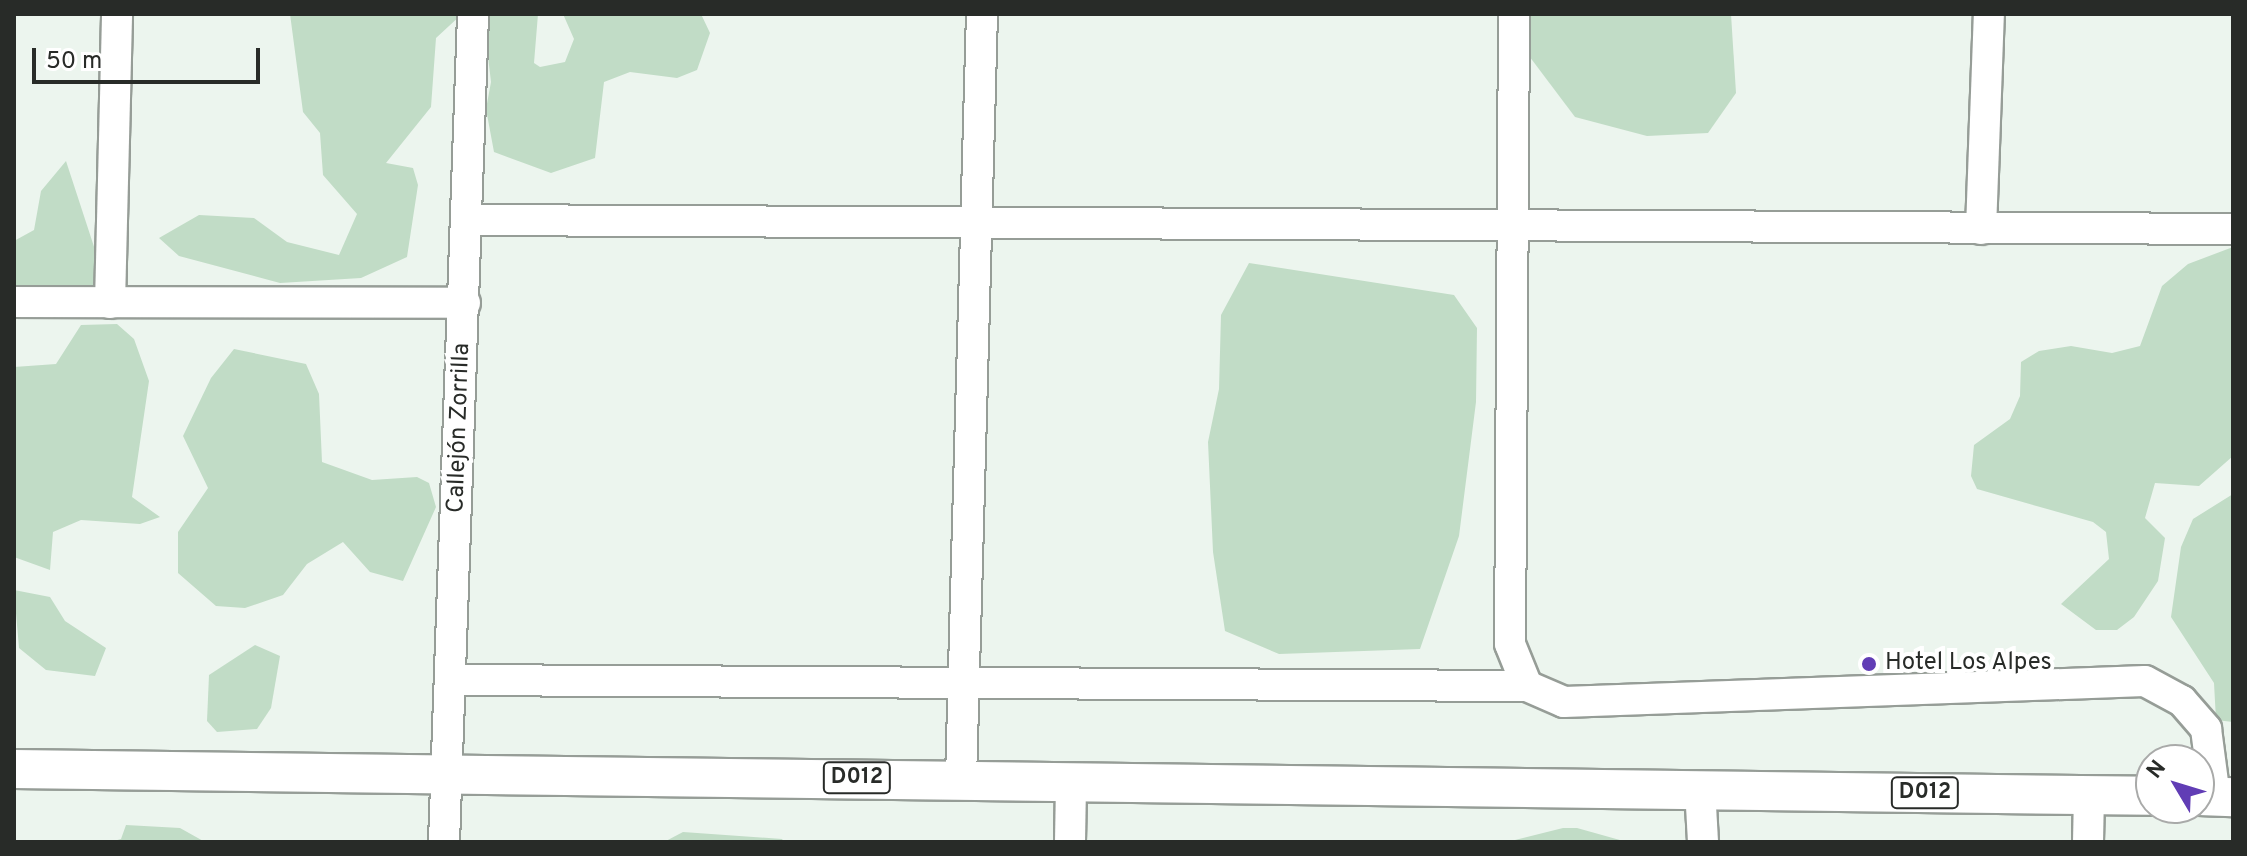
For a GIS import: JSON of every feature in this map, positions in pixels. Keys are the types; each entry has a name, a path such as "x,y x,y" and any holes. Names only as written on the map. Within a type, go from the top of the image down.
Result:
{"main road":[{"name":"D012","path":"14,769 1700,788 2135,796"}],"street":[{"path":"110,303 117,14"},
{"name":"Callejón Zorrilla","path":"444,842 473,14"},
{"path":"961,779 959,685 982,14"},
{"path":"1514,14 1510,644 1527,686"},
{"path":"1981,229 1989,14"},
{"path":"468,220 976,219 1514,228 2233,229"},
{"path":"14,302 465,303"},
{"path":"451,680 1527,686 1564,702 2145,681 2182,701 2206,729 2216,797"},
{"path":"1070,842 1071,782"},
{"path":"1700,788 1703,842"},
{"path":"2088,842 2089,796"}],"green space":[{"path":"290,14 462,14 436,38 431,107 386,163 413,168 418,185 407,257 361,278 280,283 179,256 159,238 199,215 254,218 287,242 339,255 357,214 323,175 320,133 303,112"},
{"path":"483,14 538,14 534,63 540,67 565,62 574,39 563,14 701,14 710,33 697,70 677,78 630,72 604,82 595,158 551,173 494,152 486,109 491,82"},
{"path":"1518,14 1731,14 1736,93 1708,133 1647,136 1575,117 1523,48"},
{"path":"66,161 99,262 99,289 14,307 14,241 34,230 41,191"},
{"path":"2233,247 2233,456 2199,486 2155,483 2145,518 2165,538 2158,581 2134,617 2117,630 2096,630 2061,604 2109,559 2106,532 2093,522 1977,489 1971,476 1974,445 2010,419 2020,396 2021,362 2039,351 2071,346 2112,353 2140,346 2162,286 2188,264"},
{"path":"1249,263 1454,295 1477,328 1476,402 1459,536 1420,649 1279,654 1225,631 1213,552 1208,442 1219,389 1221,315"},
{"path":"117,324 134,339 149,381 132,497 160,517 140,524 81,520 53,532 50,570 14,557 14,367 56,364 81,325"},
{"path":"234,349 306,364 319,394 322,462 372,480 417,477 429,483 436,507 403,581 370,572 343,542 307,564 283,595 245,608 216,606 178,573 178,532 208,488 183,436 211,378"},
{"path":"2233,494 2233,722 2216,720 2214,683 2171,617 2181,547 2193,519"},
{"path":"14,590 50,597 65,621 106,648 95,676 46,670 19,648"},
{"path":"255,645 280,656 271,708 257,729 217,732 207,721 209,675"},
{"path":"126,825 180,828 205,842 110,842 121,839"},
{"path":"1563,828 1577,828 1627,842 1507,842"},
{"path":"683,832 782,839 784,842 664,842"}],"place":[{"name":"Hotel Los Alpes","path":"1869,664"}]}
